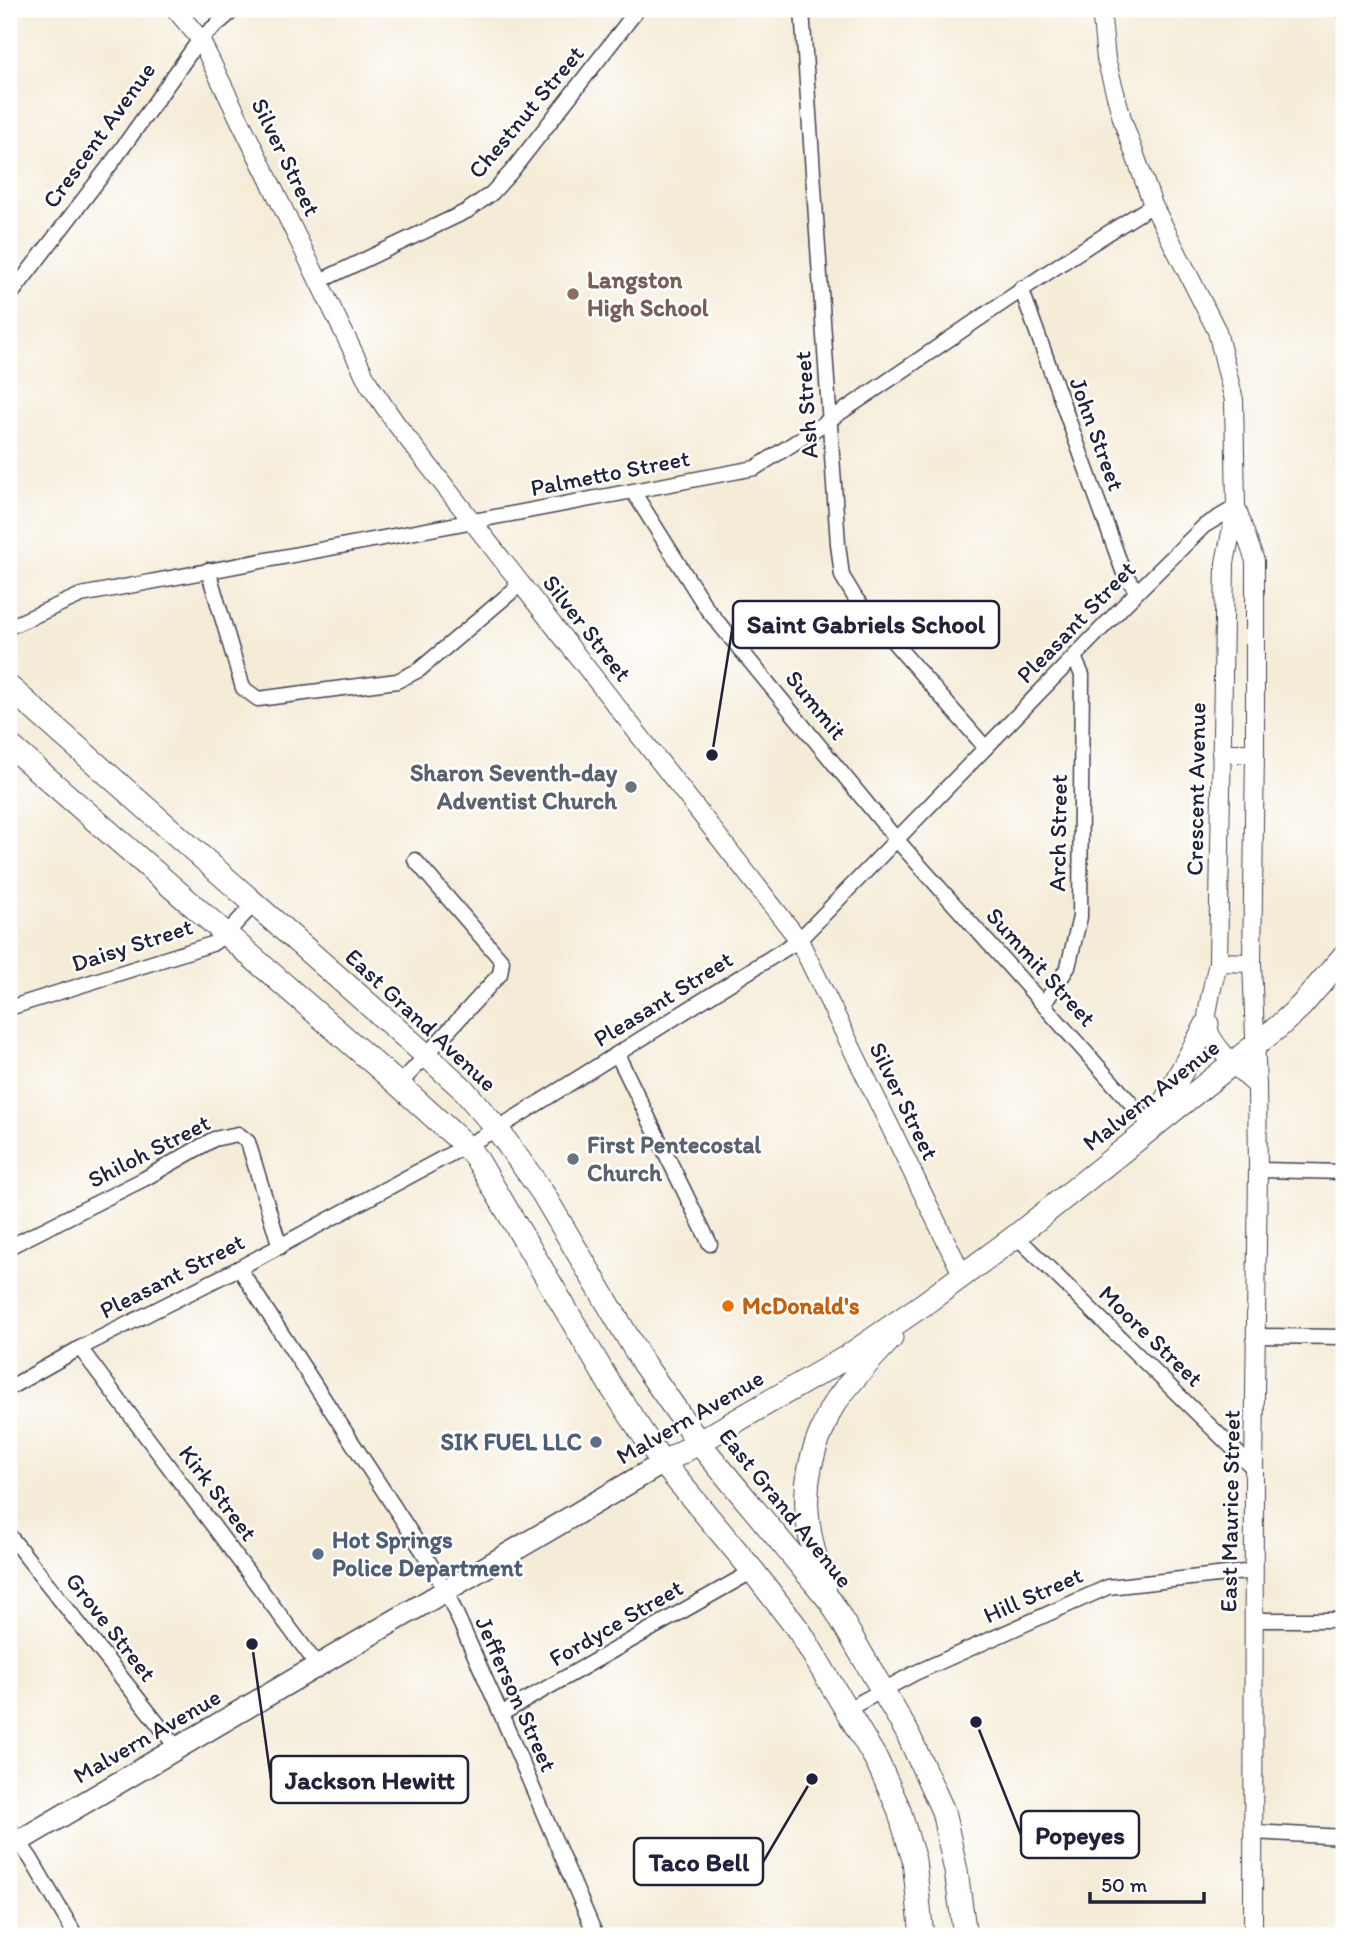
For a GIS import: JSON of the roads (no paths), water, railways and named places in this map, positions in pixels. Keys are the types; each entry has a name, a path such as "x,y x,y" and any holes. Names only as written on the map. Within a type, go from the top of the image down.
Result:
{"main road":[{"name":"East Grand Avenue","path":"9,687 427,1056 462,1088 497,1129 542,1192 643,1363 699,1443 831,1602 883,1689 907,1732 943,1811 957,1871 965,1936"},
{"path":"9,745 399,1084 466,1146 478,1161 609,1383 663,1463 800,1632 877,1761 898,1807 914,1860 922,1936"},
{"name":"Malvern Avenue","path":"12,1838 177,1748 847,1357 1016,1236 1233,1064 1301,1006 1344,956"},
{"path":"1152,1127 1207,1024"},
{"path":"831,1602 813,1554 808,1531 807,1473 813,1452 832,1406 858,1373 924,1304"}],"street":[{"name":"Silver Street","path":"175,9 200,38 369,384 397,425 799,940 963,1276"},
{"name":"Crescent Avenue","path":"9,297 113,161 200,38 235,9"},
{"name":"Chestnut Street","path":"320,281 467,211 492,193 638,9"},
{"name":"Ash Street","path":"802,9 829,422 842,576 856,599 985,747"},
{"name":"Crescent Avenue","path":"1101,9 1106,59 1123,122 1153,205 1217,331 1234,400 1236,507 1225,563 1218,962 1207,1024"},
{"name":"Palmetto Street","path":"9,627 81,595 634,493 755,468 829,422 968,328 1021,288 1153,205"},
{"name":"John Street","path":"1021,288 1122,571 1137,592"},
{"name":"Summit","path":"634,493 707,609 896,839"},
{"name":"Crescent Avenue","path":"1236,507 1255,561 1252,963 1255,1046"},
{"name":"Pleasant Street","path":"9,1388 80,1348 280,1247 497,1129 799,940 1137,592 1204,526 1236,507"},
{"path":"208,570 243,688 258,699 397,681 419,670 522,583"},
{"name":"Arch Street","path":"1044,1004 1068,967 1080,917 1082,675 1074,657"},
{"path":"1221,752 1255,753"},
{"name":"Summit Street","path":"896,839 1152,1127"},
{"path":"399,1084 500,974 502,961 415,860"},
{"name":"Daisy Street","path":"9,1007 212,944 225,935 255,903"},
{"path":"1218,962 1252,963"},
{"path":"1207,1024 1213,1038 1233,1064 1258,1086"},
{"name":"East Maurice Street","path":"1253,1936 1258,1170 1255,1046"},
{"path":"617,1054 710,1244"},
{"name":"Shiloh Street","path":"9,1247 144,1179 214,1139 238,1133 248,1142 280,1247"},
{"path":"1258,1170 1344,1172"},
{"name":"Moore Street","path":"1016,1236 1254,1469"},
{"name":"Jefferson Street","path":"239,1268 446,1591 596,1936"},
{"path":"1257,1336 1344,1337"},
{"name":"Kirk Street","path":"80,1348 318,1666"},
{"name":"Grove Street","path":"9,1535 177,1748"},
{"name":"Fordyce Street","path":"501,1714 753,1571"},
{"name":"Hill Street","path":"846,1710 883,1689 1108,1587 1254,1571"},
{"path":"1254,1620 1344,1620"},
{"path":"1253,1832 1344,1837"},
{"path":"12,1838 76,1936"}],"place":[{"name":"Langston High School","path":"573,294"},
{"name":"Saint Gabriels School","path":"712,755"},
{"name":"Sharon Seventh-day Adventist Church","path":"631,787"},
{"name":"First Pentecostal Church","path":"573,1159"},
{"name":"McDonald's","path":"728,1306"},
{"name":"SIK FUEL LLC","path":"596,1442"},
{"name":"Hot Springs Police Department","path":"318,1554"},
{"name":"Jackson Hewitt","path":"252,1644"},
{"name":"Popeyes","path":"976,1722"},
{"name":"Taco Bell","path":"812,1779"}]}
